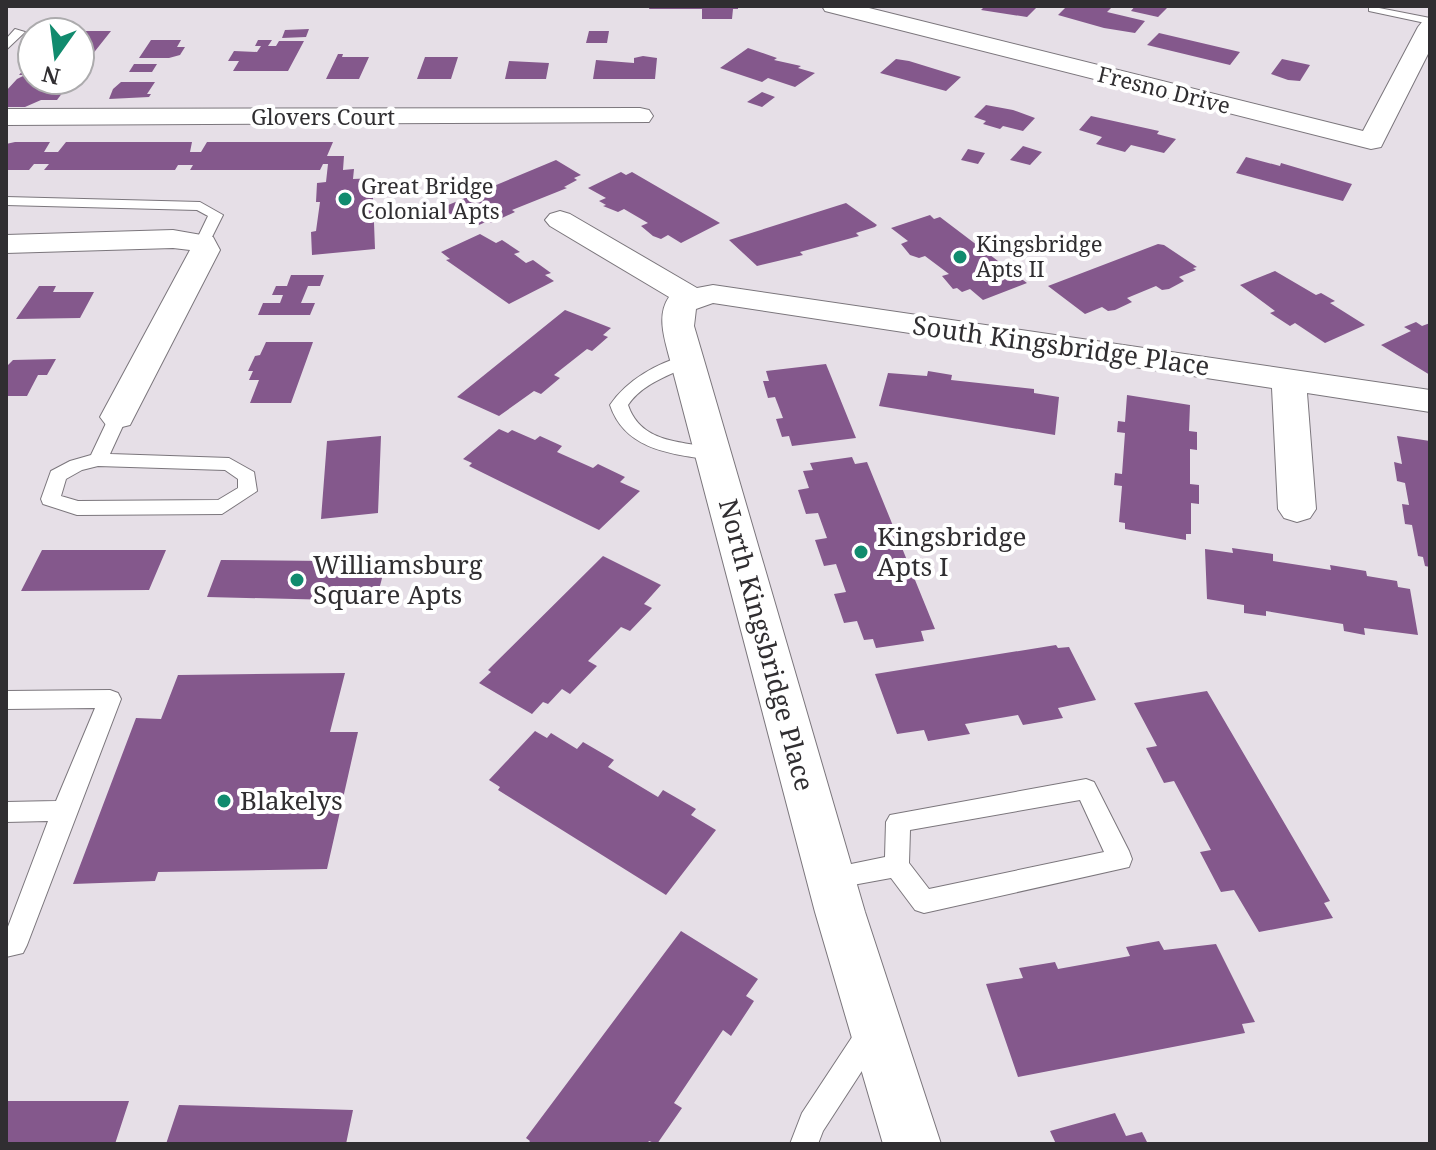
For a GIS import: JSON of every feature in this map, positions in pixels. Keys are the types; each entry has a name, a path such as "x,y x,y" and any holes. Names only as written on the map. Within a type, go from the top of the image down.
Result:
{"street":[{"name":"Fresno Drive","path":"833,6 1371,141 1430,24"},
{"name":"Glovers Court","path":"6,117 640,116"},
{"path":"560,220 692,298"},
{"path":"6,244 173,239 202,243 205,250 200,262 118,417"},
{"name":"South Kingsbridge Place","path":"692,298 713,294 1430,401"},
{"name":"North Kingsbridge Place","path":"692,298 680,304 678,326 831,878 874,1028 912,1144"},
{"path":"1289,380 1297,509"}],"lane":[{"path":"1375,6 1373,9 1430,24"},
{"path":"6,201 200,206 216,215 202,243"},
{"path":"687,360 629,391 619,405 621,419 637,434 666,447 713,454"},
{"path":"98,460 118,417"},
{"path":"98,460 229,464 247,476 248,491 222,507 77,508 50,499 58,475 76,465 98,460"},
{"path":"6,700 110,699 14,945 6,945"},
{"path":"1086,789 1120,859 924,902 897,866 898,822 1086,789"},
{"path":"6,812 64,811"},
{"path":"831,878 897,866"},
{"path":"804,1144 812,1123 874,1028"}],"building":[{"path":"650,6 738,6 738,9 733,9 732,19 702,19 702,9 649,9"},
{"path":"985,6 1038,6 1027,17 981,10"},
{"path":"1067,6 1113,6 1107,12 1145,21 1135,33 1104,28 1058,15"},
{"path":"1135,6 1167,8 1158,17 1131,11"},
{"path":"309,29 306,37 282,38 285,30"},
{"path":"96,31 111,31 96,50"},
{"path":"589,31 609,31 607,43 586,43"},
{"path":"1159,33 1240,52 1230,65 1147,45"},
{"path":"151,40 181,40 177,47 185,47 180,55 169,58 139,58"},
{"path":"258,40 272,40 268,46 276,46 279,41 304,41 288,71 233,71 239,61 228,61 234,51 257,52 261,46 255,46"},
{"path":"748,48 815,73 795,87 768,78 762,82 720,68"},
{"path":"338,54 343,54 342,57 369,57 359,79 326,79"},
{"path":"425,57 458,57 451,79 417,79"},
{"path":"634,58 657,58 655,79 593,79 596,60 634,63"},
{"path":"896,59 961,77 946,91 880,73"},
{"path":"1282,59 1310,65 1300,81 1288,80 1271,74"},
{"path":"509,61 549,63 546,79 505,79"},
{"path":"134,64 157,64 152,72 129,72"},
{"path":"16,80 16,96 60,96 57,100 41,100 25,107 6,107 6,91"},
{"path":"121,82 155,82 147,94 151,94 149,97 109,99 113,89"},
{"path":"762,92 775,97 762,107 747,102"},
{"path":"986,105 1035,118 1023,131 1003,126 1000,129 983,124 986,121 974,117"},
{"path":"1091,116 1159,131 1157,134 1176,139 1164,153 1131,145 1125,152 1096,144 1102,137 1079,130"},
{"name":"Great Bridge Colonial Apts","path":"50,142 44,152 58,152 66,142 192,142 190,152 201,152 207,142 333,142 327,156 344,156 343,170 354,169 353,179 377,178 376,196 373,197 375,249 312,255 311,232 316,231 320,202 316,202 317,183 326,182 328,164 323,164 320,170 190,170 193,165 178,165 175,170 44,170 49,164 34,164 29,170 6,170 6,144"},
{"path":"1023,146 1042,152 1030,165 1010,160"},
{"path":"968,149 985,153 978,164 961,160"},
{"path":"1246,157 1280,166 1281,163 1352,184 1343,201 1236,173"},
{"path":"556,160 581,175 564,187 567,188 512,210 515,212 491,223 488,221 472,228 441,208"},
{"path":"621,172 626,175 632,172 720,223 681,243 668,235 661,239 653,236 641,226 648,223 624,209 618,212 603,206 606,205 599,201 606,198 588,188"},
{"path":"846,203 877,225 856,233 859,236 800,252 803,255 757,266 729,240"},
{"name":"Kingsbridge Apts II","path":"930,215 934,219 940,217 1027,283 983,300 970,289 962,292 953,289 942,276 949,274 925,256 910,255 901,244 908,241 891,228"},
{"path":"480,234 496,243 502,240 520,252 514,254 526,263 533,260 551,273 545,275 554,281 509,304 446,260 450,259 441,252"},
{"path":"1158,244 1197,267 1193,268 1196,270 1179,277 1184,281 1169,289 1162,290 1156,286 1127,298 1132,302 1115,310 1108,311 1102,307 1085,314 1048,286"},
{"path":"1275,271 1316,295 1321,293 1335,301 1330,303 1365,325 1325,343 1295,323 1290,326 1270,313 1275,311 1240,285"},
{"path":"291,275 324,275 320,286 308,286 301,303 315,303 310,315 258,315 263,303 280,303 283,295 272,295 276,286 287,286"},
{"path":"39,286 56,286 53,292 94,292 80,318 16,319"},
{"path":"565,310 611,328 603,335 608,337 554,375 560,378 541,394 534,391 499,416 457,397"},
{"path":"1416,322 1422,326 1430,323 1430,375 1381,345 1411,331 1404,327"},
{"path":"266,342 313,342 291,403 250,403 259,380 249,380 253,371 248,371"},
{"path":"56,359 47,375 38,375 27,396 6,396 6,367 13,360"},
{"path":"826,364 856,438 792,446 789,436 782,437 776,419 783,418 775,397 768,398 763,381 769,381 766,371"},
{"path":"928,371 952,375 951,380 1034,389 1034,393 1059,397 1055,435 879,406 888,373 927,376"},
{"path":"1127,395 1190,405 1189,431 1197,432 1197,450 1190,449 1190,484 1199,485 1199,504 1191,503 1191,534 1186,534 1186,540 1125,529 1125,523 1119,522 1122,486 1114,485 1115,473 1122,474 1125,433 1117,432 1118,421 1125,422"},
{"path":"499,429 508,433 512,430 535,440 540,436 562,446 557,452 593,468 598,464 625,477 620,482 640,491 599,530 469,466 472,463 463,459"},
{"path":"381,436 378,513 321,519 327,441"},
{"path":"1397,436 1430,441 1430,567 1425,566 1423,557 1418,556 1412,525 1405,524 1402,504 1409,505 1405,483 1397,481 1394,462 1402,464"},
{"name":"Kingsbridge Apts I","path":"852,457 855,464 867,462 935,629 921,631 924,641 876,648 873,639 864,640 857,621 844,623 834,594 846,592 836,564 824,566 815,540 827,538 818,513 806,514 798,490 809,488 803,471 813,470 810,463"},
{"path":"1232,548 1273,554 1273,561 1331,570 1330,565 1366,571 1367,576 1397,581 1398,587 1410,589 1418,635 1364,628 1365,635 1344,631 1343,624 1266,611 1266,616 1244,613 1244,605 1207,599 1205,549 1233,553"},
{"path":"42,550 166,550 149,590 21,591"},
{"path":"603,556 661,585 644,604 652,608 630,631 621,627 588,661 597,666 570,694 562,689 548,704 543,702 532,714 479,683 491,672 488,670"},
{"name":"Williamsburg Square Apts","path":"221,560 386,563 376,601 207,597"},
{"path":"1056,645 1058,648 1069,647 1096,700 1058,708 1063,718 1023,725 1018,715 965,724 970,734 928,741 924,730 897,734 875,674"},
{"name":"Blakelys","path":"345,673 330,732 358,732 327,869 158,872 155,881 73,884 136,718 161,719 178,675"},
{"path":"1207,691 1330,901 1324,903 1333,918 1259,932 1234,890 1221,892 1200,852 1211,850 1174,781 1164,783 1146,748 1157,746 1134,703"},
{"path":"535,731 547,738 551,733 577,749 583,742 614,760 608,767 658,797 663,790 696,809 691,815 716,830 666,895 498,790 500,787 489,780"},
{"path":"681,931 758,979 746,996 754,1001 731,1036 723,1030 674,1103 682,1108 657,1144 649,1141 647,1144 528,1144 530,1141 526,1138"},
{"path":"1159,941 1164,950 1216,944 1255,1022 1242,1024 1245,1033 1018,1077 986,984 1023,978 1019,968 1055,962 1058,969 1130,956 1126,947"},
{"path":"6,1101 129,1101 115,1144 6,1144"},
{"path":"179,1105 353,1110 346,1144 166,1144"},
{"path":"1115,1113 1126,1136 1142,1132 1148,1144 1056,1144 1050,1131"}],"place":[{"name":"Great Bridge Colonial Apts","path":"345,199"},
{"name":"Kingsbridge Apts II","path":"960,257"},
{"name":"Kingsbridge Apts I","path":"861,552"},
{"name":"Williamsburg Square Apts","path":"297,580"},
{"name":"Blakelys","path":"224,801"}]}
